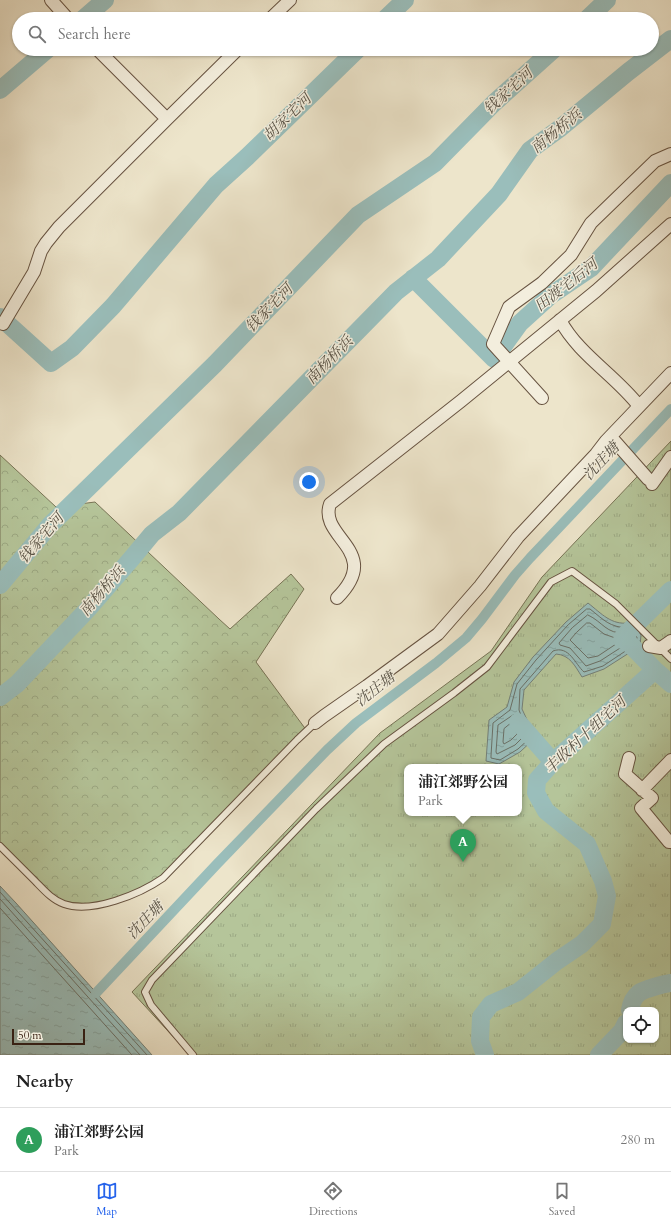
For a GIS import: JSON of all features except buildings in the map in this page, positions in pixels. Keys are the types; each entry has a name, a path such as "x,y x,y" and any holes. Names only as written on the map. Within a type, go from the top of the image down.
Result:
{"street":[{"path":"51,0 62,12"},
{"path":"277,12 290,0"},
{"path":"104,56 167,119"},
{"path":"4,324 34,272 41,251 59,227 231,56"},
{"path":"542,398 493,344 509,307 542,283 571,255 592,223 655,161 671,154"},
{"path":"337,598 346,589 354,572 355,563 352,554 333,528 328,510 330,504 461,401 507,360 596,291 671,224"},
{"path":"560,320 567,332 588,356 615,379 630,394 639,406"},
{"path":"315,723 438,634 480,586 518,537 671,373"},
{"path":"612,438 650,481 671,457"},
{"path":"655,647 671,641"},
{"path":"629,758 625,774 652,798 641,808 669,842 671,842"},
{"path":"642,790 671,760"}],"lane":[{"path":"193,1055 151,1005 145,992 152,980 316,808 384,744 488,667 551,582 572,571 616,604 645,633 655,647 671,659"},
{"path":"0,846 49,894 64,904 86,906 115,902 138,893 155,884 162,878 315,723"}],"green space":[{"path":"671,441 671,1055 190,1055 132,992 380,733 491,651 542,577"},
{"path":"0,455 56,507 95,502 230,629 291,574 304,589 256,662 307,731 155,883 99,905 57,901 0,844"}],"water":[{"path":"588,603 607,618 617,622 629,623 641,635 640,646 604,669 582,677 569,659 565,656 556,654 524,690 522,709 530,726 537,736 520,752 499,764 486,761 489,720 507,707 514,682 533,657 566,622"},
{"path":"0,886 16,903 152,1055 0,1055"}],"waterway":[{"path":"91,12 105,0"},
{"name":"胡家宅河","path":"392,12 405,0"},
{"name":"钱家宅河","path":"594,12 607,0"},
{"name":"南杨桥浜","path":"659,48 671,39"},
{"path":"0,90 40,56"},
{"name":"钱家宅河","path":"0,317 51,363 72,348 113,306 216,185 247,157 351,56"},
{"name":"钱家宅河","path":"0,585 50,525 215,364 358,215 435,163 494,103 546,56"},
{"name":"南杨桥浜","path":"0,697 17,684 88,609 152,534 179,513 396,292 438,259 499,194 530,150 559,129 649,56"},
{"name":"田渡宅后河","path":"413,278 494,359 520,323 551,295 591,268 671,183"},
{"name":"沈庄塘","path":"96,993 327,750 356,723 436,663 466,638 530,558 671,409"},
{"path":"622,640 623,637 671,590"},
{"path":"623,637 655,670"},
{"name":"丰收村十组宅河","path":"485,1055 480,1041 481,1017 491,1004 518,992 557,961 582,944 602,924 607,896 603,881 587,844 546,811 536,793 537,780 553,762 655,670 671,684"},
{"path":"518,722 553,762"},
{"path":"631,1007 636,996 642,991 671,983"},
{"path":"599,1055 623,1029"}],"place":[{"name":"浦江郊野公园","path":"463,862"}]}
